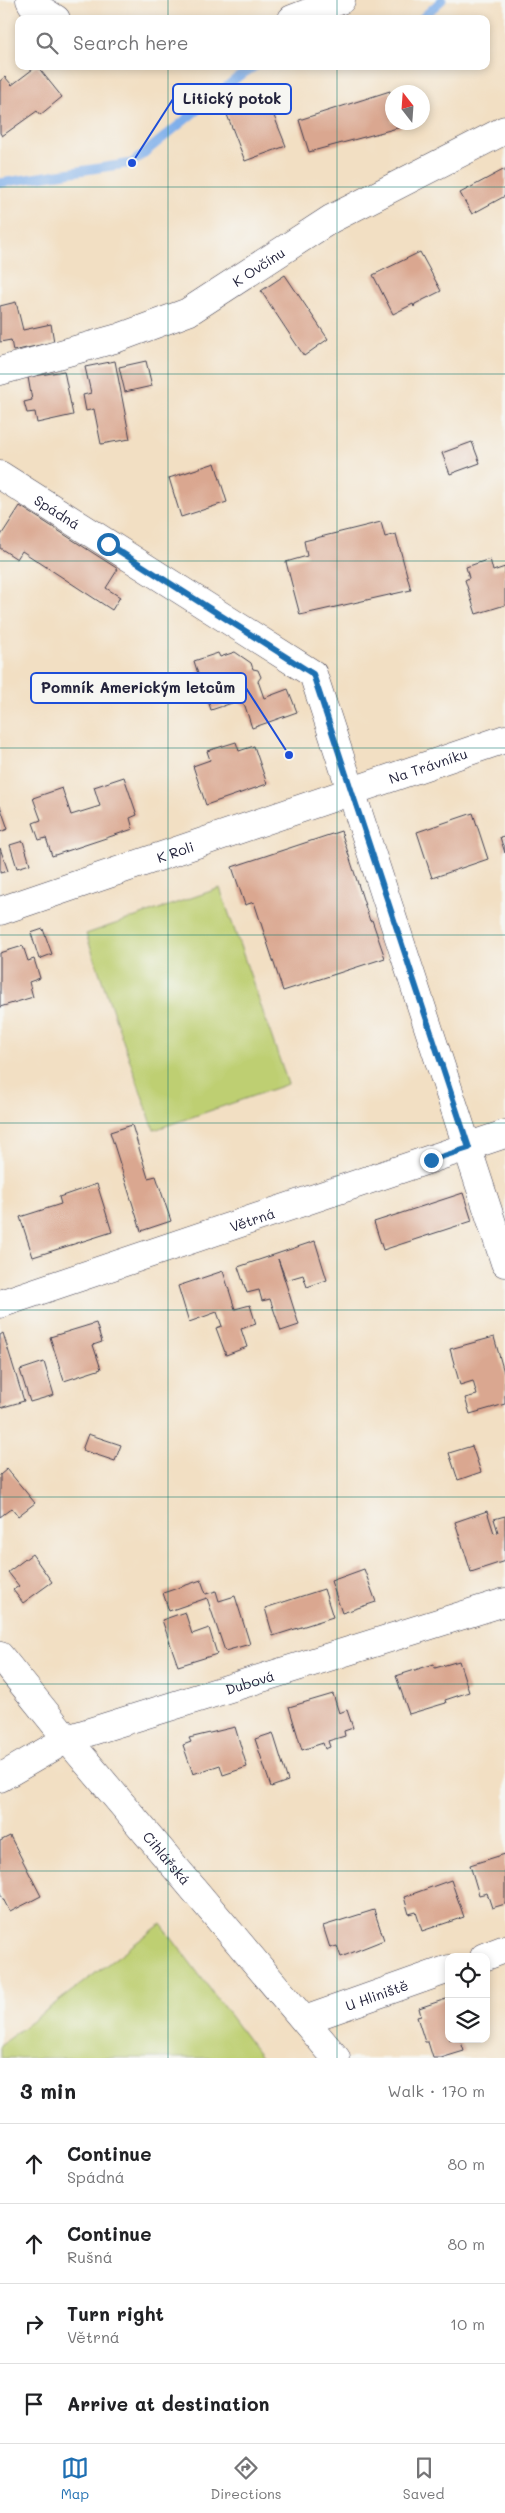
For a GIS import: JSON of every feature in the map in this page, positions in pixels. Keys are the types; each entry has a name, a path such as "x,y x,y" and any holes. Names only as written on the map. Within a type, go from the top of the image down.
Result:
{"street":[{"path":"30,0 32,4 50,15"},
{"path":"302,15 341,0"},
{"name":"K Ovčínu","path":"0,371 118,338 188,312 331,219 505,130"},
{"name":"Spádná","path":"0,475 313,674 505,1263"},
{"name":"Na Trávníku","path":"351,792 505,739"},
{"name":"K Roli","path":"0,911 351,792"},
{"name":"Větrná","path":"0,1304 469,1148 505,1134"},
{"name":"Dubová","path":"0,1778 67,1739 505,1602"},
{"name":"Cihlářská","path":"0,1656 67,1739 336,2058"},
{"path":"490,1955 505,1949"},
{"name":"U Hliniště","path":"305,2020 445,1970"}],"green space":[{"path":"220,888 288,1084 154,1130 86,934"},
{"path":"161,1924 262,2058 0,2058 0,2045"}],"building":[{"path":"32,70 40,70 62,97 40,115 37,111 2,136 0,133 0,81 5,77 12,85"},
{"path":"264,91 286,146 245,161 224,107"},
{"path":"385,93 385,130 390,130 309,152 299,120"},
{"path":"505,169 505,196 472,214 460,193"},
{"path":"420,252 441,291 415,304 414,307 413,304 393,314 373,275"},
{"path":"285,275 328,339 304,356 261,291"},
{"path":"16,302 23,330 51,324 54,342 13,351 11,340 0,342 0,306"},
{"path":"115,361 130,439 101,444 94,409 86,411 83,395 91,393 85,367"},
{"path":"146,361 152,386 125,392 119,367"},
{"path":"64,371 73,415 37,423 35,412 27,413 24,402 32,400 28,377"},
{"path":"472,442 480,463 450,474 442,453"},
{"path":"215,463 227,502 181,517 169,478"},
{"path":"20,506 118,569 106,588 120,597 112,610 22,551 17,559 0,548 0,537"},
{"path":"381,522 385,537 396,534 411,590 300,615 286,562 307,556 304,541"},
{"path":"490,559 493,571 505,567 505,605 476,614 465,580 469,578 466,567"},
{"path":"235,652 251,663 253,669 258,670 261,677 258,681 264,698 288,689 297,712 252,728 245,706 238,701 211,710 206,694 199,693 195,682 199,677 194,661 218,653 220,657"},
{"path":"236,742 239,751 254,746 267,784 206,805 193,766 210,760 207,751"},
{"path":"124,777 137,815 130,818 133,829 52,856 46,838 39,840 33,823 41,820 33,798 62,788 71,815 100,806 94,787"},
{"path":"0,806 8,829 0,832"},
{"path":"473,813 488,859 432,878 417,832"},
{"path":"341,831 370,921 372,920 385,958 283,991 254,902 245,905 232,867"},
{"path":"505,836 505,853 500,837"},
{"path":"23,841 30,864 17,868 10,845"},
{"path":"0,848 8,871 0,873"},
{"path":"43,929 52,954 39,959 31,933"},
{"path":"23,946 28,961 34,959 40,978 29,982 33,997 0,1007 0,953"},
{"path":"132,1125 148,1178 156,1176 171,1221 141,1231 110,1132"},
{"path":"97,1184 112,1232 33,1257 20,1217 61,1204 59,1197"},
{"path":"463,1193 472,1221 383,1250 374,1222"},
{"path":"315,1241 327,1280 307,1287 303,1275 286,1280 278,1259 299,1325 281,1331 270,1299 262,1301 259,1290 247,1293 238,1267"},
{"path":"223,1271 235,1309 250,1305 256,1324 241,1329 247,1347 226,1355 216,1328 222,1326 217,1312 189,1322 178,1286"},
{"path":"96,1323 102,1342 93,1345 101,1369 64,1381 50,1337"},
{"path":"3,1333 24,1401 0,1408 0,1335"},
{"path":"494,1337 505,1376 505,1404 470,1414 465,1398 477,1395 473,1381 460,1385 450,1349"},
{"path":"44,1362 54,1395 30,1402 20,1370"},
{"path":"88,1434 121,1445 115,1461 82,1450"},
{"path":"472,1446 481,1472 458,1480 449,1453"},
{"path":"7,1469 35,1503 18,1516 12,1508 0,1517 0,1475"},
{"path":"487,1511 494,1533 498,1532 494,1519 505,1516 505,1561 471,1572 455,1522"},
{"path":"32,1554 52,1582 23,1603 13,1590 19,1586 8,1572"},
{"path":"364,1569 376,1602 342,1613 331,1581"},
{"path":"201,1580 206,1594 216,1591 219,1601 235,1596 250,1644 225,1651 207,1598 169,1611 163,1593"},
{"path":"324,1589 333,1617 273,1636 265,1608"},
{"path":"185,1612 192,1634 209,1628 217,1654 178,1666 162,1620"},
{"path":"459,1661 469,1692 445,1700 446,1703 409,1714 396,1676 434,1664 435,1668"},
{"path":"333,1694 339,1713 347,1710 353,1728 344,1731 345,1736 328,1741 330,1747 325,1749 323,1743 302,1750 289,1707"},
{"path":"235,1727 247,1767 223,1775 220,1765 193,1774 183,1745 191,1742 189,1738"},
{"path":"273,1733 288,1781 271,1787 255,1739"},
{"path":"10,1836 41,1896 10,1912 0,1893 0,1841"},
{"path":"505,1854 505,1904 492,1908 487,1893 479,1895 470,1865"},
{"path":"451,1880 464,1917 422,1931 416,1912 409,1914 404,1897"},
{"path":"374,1910 384,1940 341,1957 337,1946 330,1948 323,1926"},
{"path":"445,1999 445,2043 461,2043 464,2051 441,2058 433,2058 428,2042 425,2042 417,2017 421,2016 419,2008"}],"waterway":[{"path":"425,15 442,0"},
{"path":"0,183 132,163 238,77 249,70"}],"place":[{"name":"Litický potok","path":"132,163"},
{"name":"Pomník Americkým letcům","path":"289,755"}],"route":[{"path":"108,544 313,674 469,1148 431,1160"}]}
